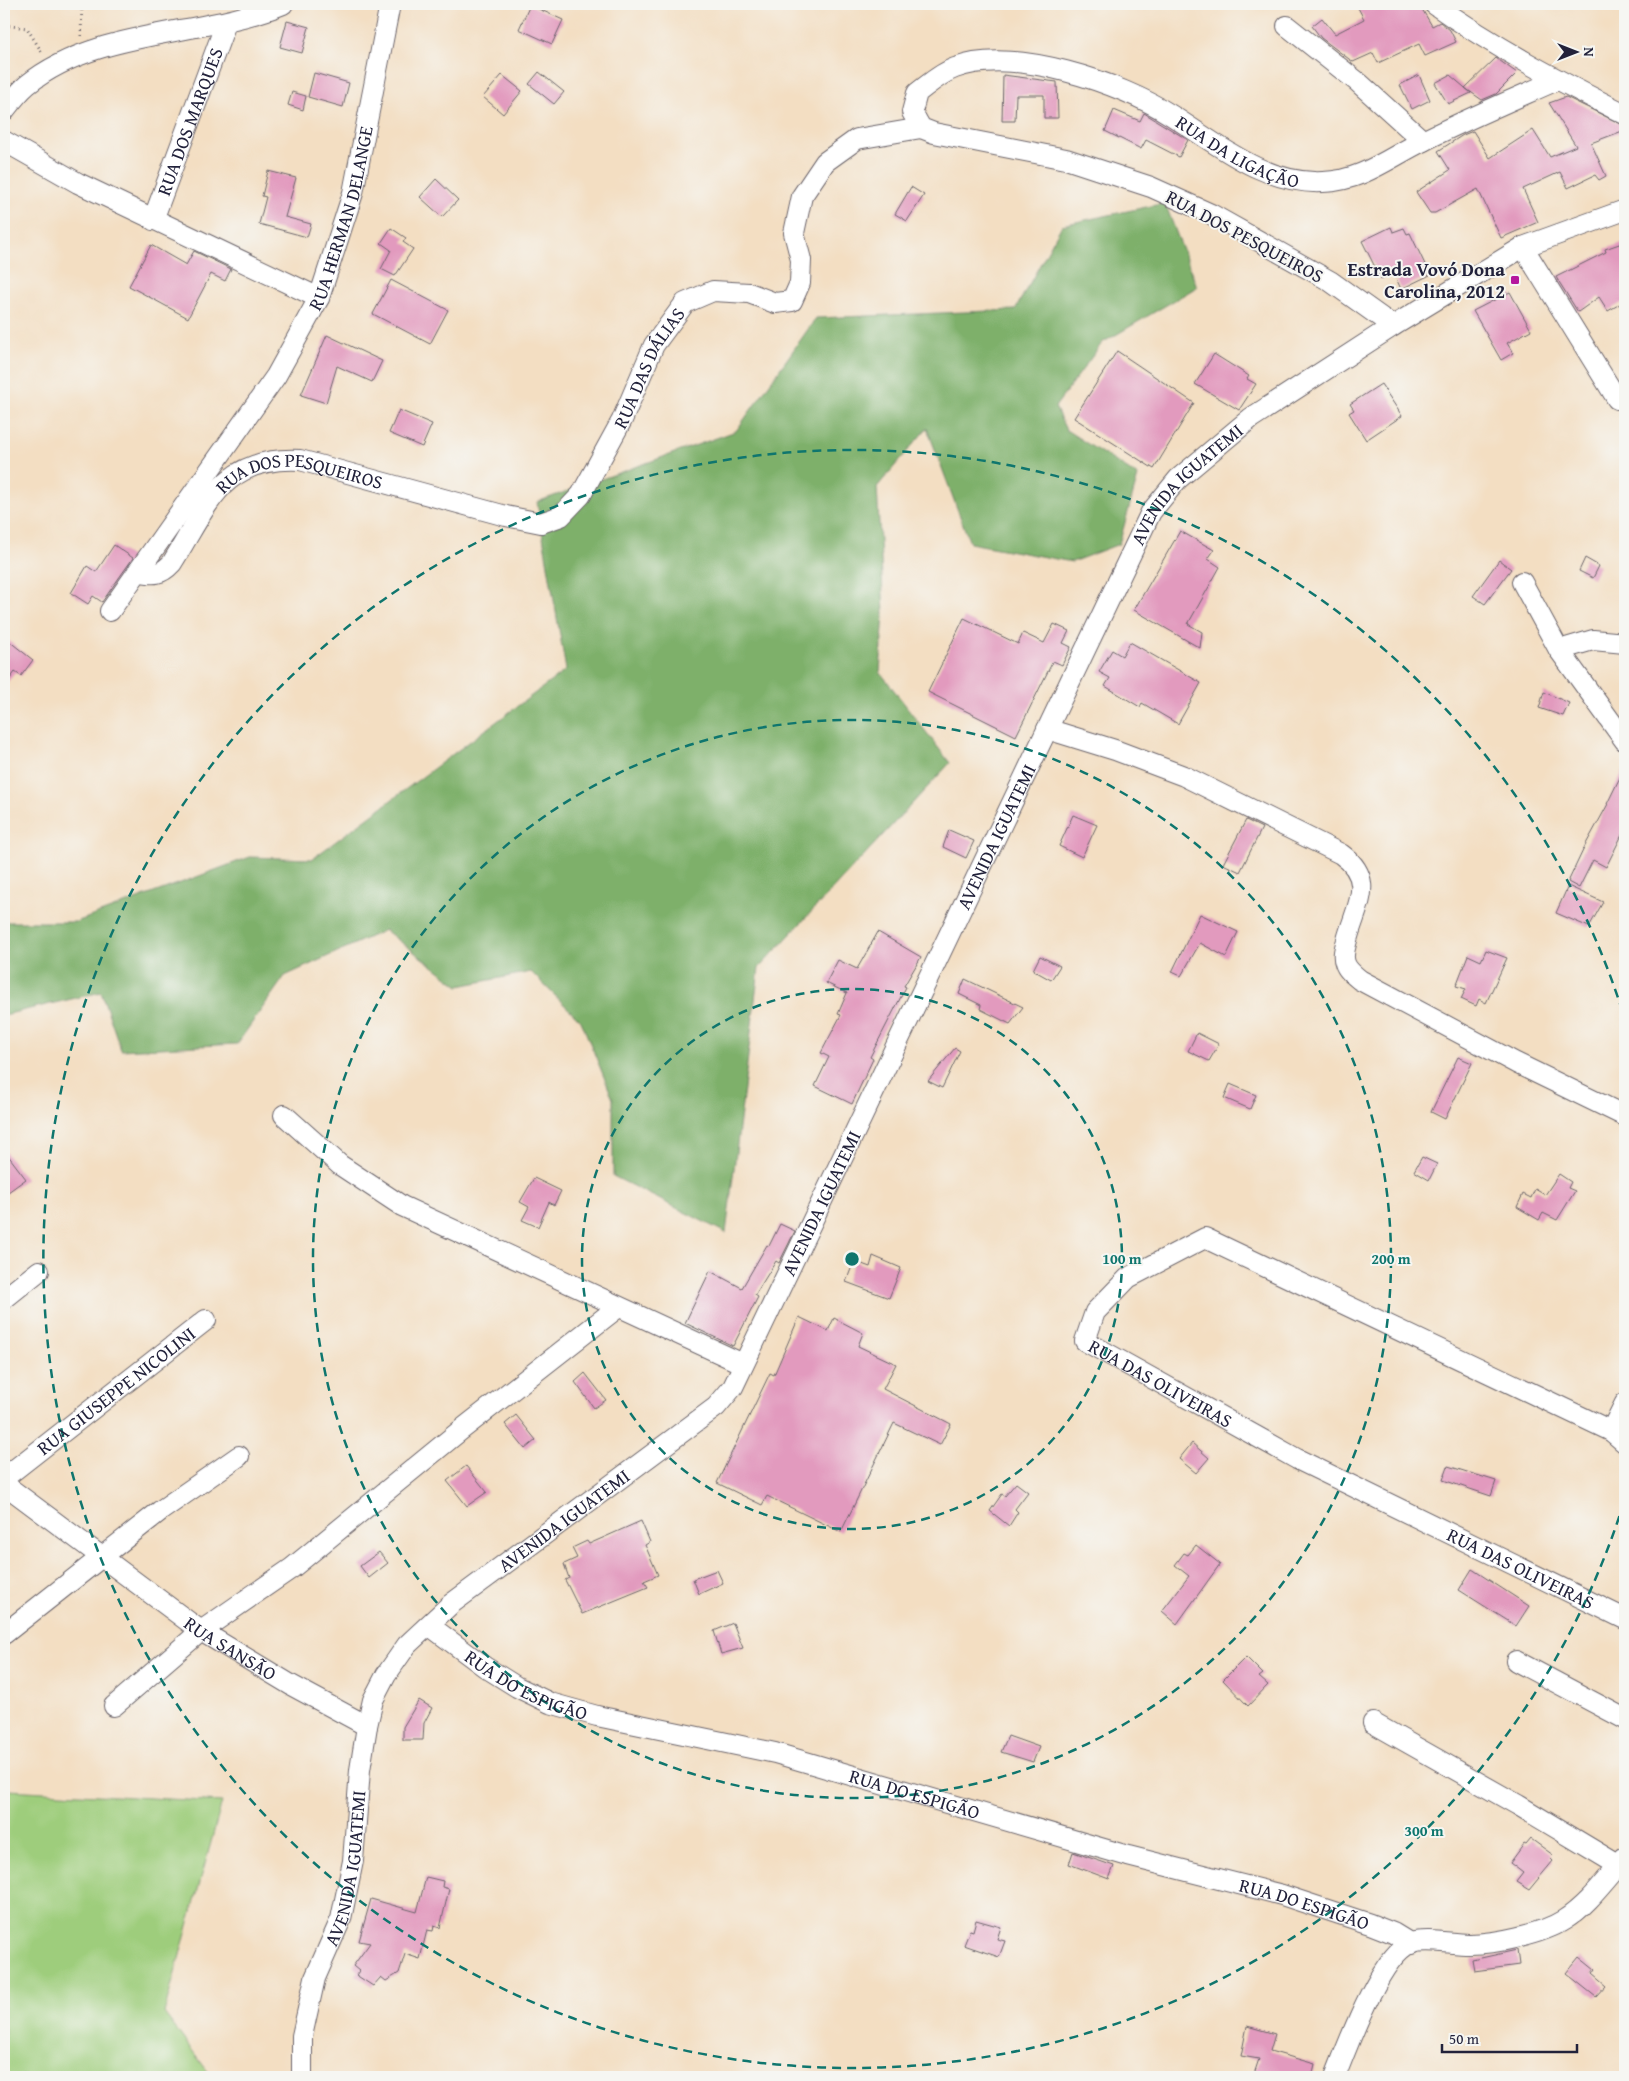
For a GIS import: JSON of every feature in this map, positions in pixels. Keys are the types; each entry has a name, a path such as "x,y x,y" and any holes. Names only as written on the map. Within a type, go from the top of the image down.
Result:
{"street":[{"path":"4,110 27,85 53,69 80,57 138,37 226,23 283,4"},
{"name":"RUA HERMAN DELANGE","path":"110,611 276,376 319,298 353,194 390,4"},
{"path":"1434,4 1465,26 1557,80 1625,114"},
{"name":"RUA DOS MARQUES","path":"153,220 226,23"},
{"path":"1287,26 1359,83 1423,141"},
{"name":"RUA DA LIGAÇÃO","path":"921,128 912,112 917,93 954,68 991,62 1029,64 1064,69 1147,101 1218,147 1263,170 1299,181 1323,182 1354,178 1423,141 1557,80"},
{"name":"RUA DOS PESQUEIROS","path":"921,128 934,134 1066,159 1152,187 1211,214 1330,281 1393,326"},
{"name":"RUA DAS DÁLIAS","path":"506,516 541,524 561,516 581,494 622,420 654,345 685,303 713,292 749,293 775,303 792,301 800,283 801,260 794,233 802,196 825,162 857,139 921,128"},
{"path":"4,141 78,183 319,298"},
{"name":"AVENIDA IGUATEMI","path":"302,2077 302,2036 316,1978 341,1919 349,1880 360,1770 368,1726 374,1700 386,1675 408,1646 451,1604 716,1407 733,1386 1152,512 1178,479 1251,418 1393,326 1523,247 1625,210"},
{"path":"1523,247 1617,399"},
{"name":"RUA DOS PESQUEIROS","path":"138,571 152,575 164,571 172,563 222,484 241,470 272,460 300,460 506,516"},
{"path":"1522,582 1559,650 1620,735"},
{"path":"1559,650 1594,640 1625,643"},
{"path":"1047,729 1124,753 1184,776 1340,854 1355,866 1362,881 1361,896 1343,954 1345,964 1360,980 1516,1063 1625,1116"},
{"path":"284,1115 340,1165 402,1206 618,1308 743,1364"},
{"name":"RUA DAS OLIVEIRAS","path":"1618,1437 1205,1238 1128,1278 1095,1312 1085,1340 1297,1459 1625,1619"},
{"path":"4,1299 39,1271"},
{"path":"114,1706 201,1631 292,1568 461,1430 618,1308"},
{"name":"RUA GIUSEPPE NICOLINI","path":"4,1478 206,1320"},
{"path":"1618,1437 1625,1404"},
{"path":"4,1634 160,1511 239,1456"},
{"name":"RUA SANSÃO","path":"4,1484 201,1631 291,1685 368,1726"},
{"name":"RUA DO ESPIGÃO","path":"430,1626 484,1667 517,1687 550,1703 598,1716 774,1753 1128,1856 1282,1895 1370,1924 1411,1944"},
{"path":"1516,1662 1625,1719"},
{"path":"1335,2077 1370,1995 1393,1960 1411,1944 1495,1942 1546,1928 1563,1921 1578,1909 1622,1861 1373,1723"}],"path":[{"path":"80,57 82,4"},
{"path":"4,25 27,28 53,69"}],"green space":[{"path":"1165,203 1197,287 1102,343 1055,407 1066,430 1138,476 1119,544 1072,562 970,543 927,428 877,487 884,613 880,672 950,763 759,968 726,1233 613,1176 613,1099 581,1021 531,972 459,986 385,930 285,976 237,1044 121,1050 101,992 4,1015 4,922 76,922 250,857 312,859 566,670 537,502 736,431 816,318 1015,310 1062,225"},
{"path":"4,1786 8,1790 222,1802 164,2013 212,2077 4,2077"}],"building":[{"path":"1356,4 1419,4 1432,26 1440,22 1450,30 1456,42 1425,56 1419,44 1378,63 1373,53 1353,62 1321,38 1312,26 1322,18 1335,34 1364,19"},
{"path":"530,5 563,20 552,44 519,29"},
{"path":"287,21 309,27 302,53 280,47"},
{"path":"1496,58 1517,73 1496,94 1482,100 1465,88"},
{"path":"539,72 564,92 554,104 529,84"},
{"path":"314,73 349,83 343,107 308,97"},
{"path":"502,75 522,91 503,114 483,97"},
{"path":"1003,75 1057,82 1058,118 1044,118 1044,95 1016,95 1015,121 1002,121"},
{"path":"1419,75 1430,100 1412,109 1400,85"},
{"path":"1450,75 1471,93 1448,104 1435,83"},
{"path":"292,92 306,96 303,110 288,105"},
{"path":"1566,97 1625,126 1625,130 1591,143 1606,176 1599,180 1595,175 1568,188 1560,172 1523,189 1538,222 1501,238 1478,189 1435,213 1430,213 1416,192 1450,170 1438,151 1463,135 1473,131 1490,158 1533,130 1550,157 1576,146 1549,103"},
{"path":"1114,110 1140,121 1144,113 1188,140 1179,157 1146,140 1141,149 1105,131"},
{"path":"268,171 296,178 285,217 311,224 307,237 259,224 266,197 262,196"},
{"path":"436,179 458,200 442,217 420,197"},
{"path":"911,187 924,195 907,221 895,214"},
{"path":"1391,227 1393,232 1404,228 1407,234 1410,233 1430,275 1401,289 1393,272 1381,279 1362,241"},
{"path":"391,228 406,238 403,242 413,249 395,276 381,269 391,250 381,243"},
{"path":"1625,242 1625,301 1608,311 1599,297 1578,312 1556,277 1606,252 1605,249"},
{"path":"151,245 186,265 194,251 231,269 225,281 211,274 188,318 129,286"},
{"path":"391,280 448,310 430,344 373,314"},
{"path":"1510,292 1531,330 1507,343 1513,353 1501,360 1473,311"},
{"path":"327,335 382,361 372,382 337,366 326,403 301,395"},
{"path":"1117,351 1194,403 1154,469 1074,418"},
{"path":"1214,354 1249,376 1247,379 1256,384 1239,410 1195,384"},
{"path":"1381,384 1402,416 1366,440 1349,413 1354,410 1350,404"},
{"path":"399,410 432,424 422,447 389,433"},
{"path":"1180,531 1214,550 1208,559 1220,567 1188,624 1202,632 1200,648 1134,610"},
{"path":"114,545 133,558 102,602 93,596 88,604 71,593 87,566 96,572"},
{"path":"1585,558 1599,566 1593,578 1579,571"},
{"path":"1499,560 1511,569 1485,604 1473,596"},
{"path":"964,618 1018,644 1023,633 1044,643 1054,624 1069,631 1063,643 1071,647 1062,665 1053,661 1016,736 928,692"},
{"path":"4,637 33,660 21,676 15,672 4,687"},
{"path":"1130,642 1201,683 1178,724 1142,703 1140,707 1105,686 1110,678 1099,672 1112,650 1122,656"},
{"path":"1544,692 1569,703 1563,716 1539,708"},
{"path":"1625,767 1625,829 1606,867 1593,860 1579,888 1568,882"},
{"path":"1073,815 1097,825 1082,857 1059,846"},
{"path":"1246,820 1262,828 1240,872 1223,864"},
{"path":"949,830 974,841 966,858 943,847"},
{"path":"1568,886 1603,902 1589,927 1556,913"},
{"path":"1200,914 1238,932 1226,957 1200,943 1181,976 1172,972"},
{"path":"878,932 921,957 904,986 906,987 870,1057 873,1059 852,1104 815,1086 829,1057 821,1053 841,1015 838,1014 847,993 826,983 838,960 857,969"},
{"path":"1486,950 1507,958 1486,1003 1479,999 1476,1006 1461,999 1466,989 1456,986 1468,955 1481,961"},
{"path":"1040,956 1060,966 1051,980 1033,970"},
{"path":"965,979 1023,1007 1010,1024 980,1009 981,1005 959,994"},
{"path":"1197,1033 1219,1044 1209,1061 1188,1051"},
{"path":"955,1048 960,1051 942,1088 928,1081"},
{"path":"1458,1057 1472,1063 1445,1119 1431,1112"},
{"path":"1230,1084 1256,1095 1250,1109 1224,1098"},
{"path":"4,1150 26,1179 4,1195"},
{"path":"1422,1157 1437,1164 1429,1180 1414,1171"},
{"path":"1559,1174 1571,1182 1568,1188 1575,1191 1557,1220 1543,1213 1539,1220 1517,1207 1523,1194 1531,1198 1535,1189 1545,1195"},
{"path":"534,1178 561,1191 554,1205 549,1202 538,1227 522,1220 529,1207 520,1202"},
{"path":"780,1224 795,1231 779,1263 776,1261 755,1295 758,1297 733,1346 685,1323 710,1271 742,1288 767,1245 769,1246"},
{"path":"873,1256 901,1268 889,1298 846,1282 854,1261 870,1267"},
{"path":"799,1317 828,1331 834,1318 863,1333 858,1346 896,1364 883,1389 951,1424 940,1445 894,1423 841,1532 767,1496 762,1505 717,1483 770,1373 774,1375"},
{"path":"585,1373 606,1400 594,1408 575,1382"},
{"path":"516,1415 536,1440 525,1449 505,1424"},
{"path":"1192,1443 1209,1458 1196,1473 1179,1459"},
{"path":"466,1466 487,1492 467,1506 447,1481"},
{"path":"1448,1466 1496,1481 1491,1496 1443,1480"},
{"path":"1016,1483 1028,1492 1015,1509 1018,1512 1009,1526 990,1511 1002,1494 1005,1496"},
{"path":"641,1521 650,1542 645,1545 658,1575 644,1581 648,1587 582,1614 565,1580 569,1578 564,1564 577,1558 572,1548 587,1541 589,1544"},
{"path":"1196,1545 1220,1564 1177,1624 1162,1611 1189,1576 1175,1565 1184,1553 1188,1555"},
{"path":"379,1552 388,1563 369,1578 360,1566"},
{"path":"1472,1569 1529,1606 1516,1626 1459,1590"},
{"path":"717,1570 723,1583 699,1594 693,1579"},
{"path":"733,1623 743,1648 721,1654 714,1631"},
{"path":"1246,1657 1263,1674 1259,1677 1268,1685 1248,1706 1223,1680"},
{"path":"419,1700 432,1708 424,1723 423,1740 403,1740 403,1727"},
{"path":"1008,1736 1039,1747 1033,1762 1001,1752"},
{"path":"1531,1839 1553,1855 1550,1858 1553,1861 1529,1890 1516,1882 1523,1873 1510,1863 1524,1844 1526,1845"},
{"path":"1073,1852 1114,1866 1109,1879 1069,1864"},
{"path":"426,1877 443,1881 442,1887 449,1889 440,1928 434,1926 433,1931 427,1930 420,1959 405,1954 399,1973 386,1981 381,1977 373,1986 356,1975 359,1971 353,1966 370,1943 359,1941 371,1899 417,1912"},
{"path":"976,1920 1001,1927 997,1939 1005,1941 999,1957 964,1945 970,1930 973,1931"},
{"path":"1517,1950 1519,1965 1474,1971 1472,1960"},
{"path":"1579,1957 1595,1970 1592,1974 1606,1986 1596,1997 1566,1973"},
{"path":"1247,2026 1275,2034 1270,2051 1315,2064 1312,2077 1253,2077 1259,2059 1241,2056"}],"place":[{"name":"Estrada Vovó Dona Carolina, 2012","path":"1515,280"}]}
